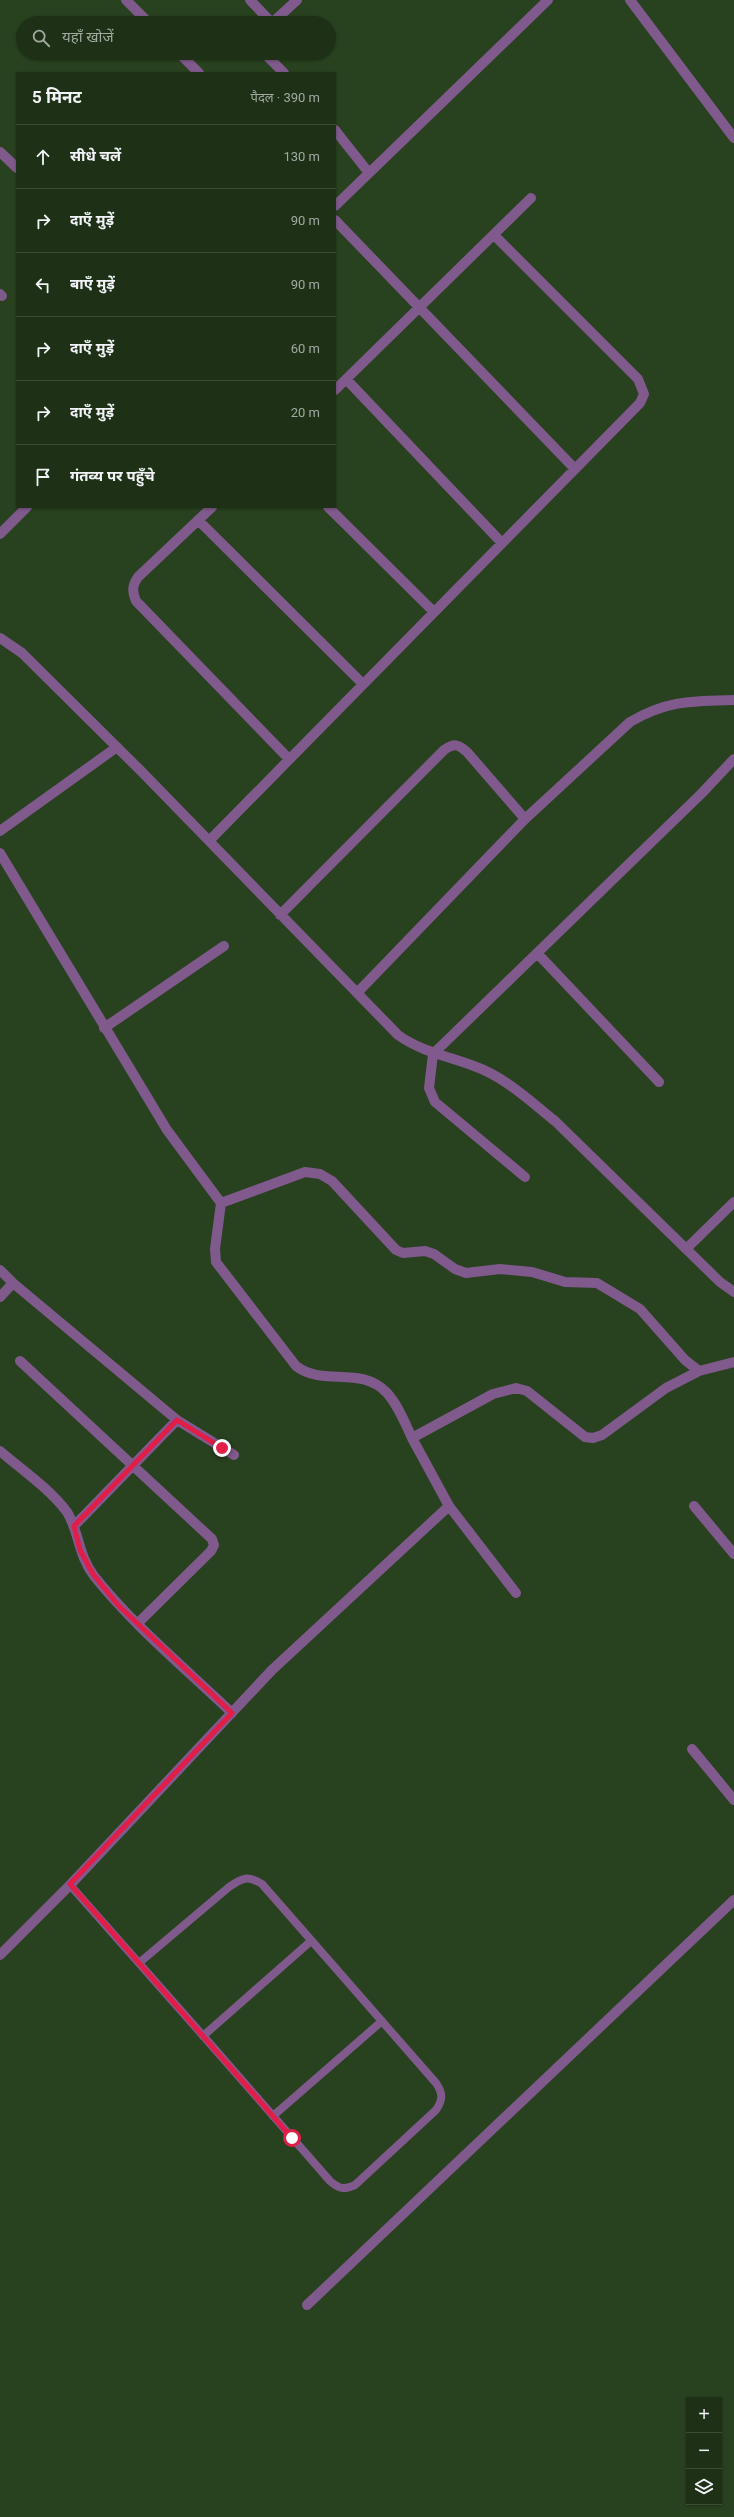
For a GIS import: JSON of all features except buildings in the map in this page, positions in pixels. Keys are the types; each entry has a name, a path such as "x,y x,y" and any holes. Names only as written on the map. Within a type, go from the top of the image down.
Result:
{"street":[{"path":"126,0 142,16"},
{"path":"250,0 265,16"},
{"path":"280,16 297,0"},
{"path":"336,205 548,0"},
{"path":"630,0 734,138"},
{"path":"186,60 198,72"},
{"path":"271,60 283,72"},
{"path":"336,131 369,174"},
{"path":"0,152 16,167"},
{"path":"336,389 421,308 531,198"},
{"path":"336,221 575,469"},
{"path":"208,840 640,403 644,394 643,388 638,379 494,235"},
{"path":"346,380 502,543"},
{"path":"0,534 26,508"},
{"path":"211,508 138,577 133,584 132,592 136,601 289,759"},
{"path":"329,508 434,612"},
{"path":"198,520 363,684"},
{"path":"0,638 22,653 117,747 398,1035 412,1045 433,1054 475,1066 501,1079 529,1100 555,1121 686,1249 734,1292"},
{"path":"357,993 525,819 630,722 651,710 680,702 734,700"},
{"path":"280,915 444,750 451,745 459,745 467,752 525,819"},
{"path":"0,831 117,747"},
{"path":"525,1177 435,1102 428,1088 433,1054 702,793 734,759"},
{"path":"0,853 104,1028 167,1130 221,1203 215,1249 216,1262 296,1366 304,1373 316,1377 360,1378 374,1382 386,1392 449,1506 516,1592"},
{"path":"104,1028 224,946"},
{"path":"537,953 659,1082"},
{"path":"221,1203 305,1172 320,1174 332,1180 396,1250 403,1253 425,1251 434,1254 454,1268 466,1273 500,1269 532,1272 565,1282 597,1283 640,1309 685,1360 700,1371"},
{"path":"686,1249 734,1202"},
{"path":"0,1270 13,1283 177,1420 234,1455"},
{"path":"0,1297 13,1283"},
{"path":"20,1361 212,1539 214,1545 211,1551 138,1623"},
{"path":"412,1438 493,1394 516,1388 526,1391 585,1437 594,1438 602,1435 666,1388 700,1371 734,1362"},
{"path":"74,1526 177,1420"},
{"path":"0,1450 58,1502 74,1526 80,1550 93,1574 118,1605 232,1713"},
{"path":"0,1954 70,1884 272,1670 449,1506"},
{"path":"694,1506 734,1554"},
{"path":"692,1749 734,1800"},
{"path":"307,2305 734,1900"}],"lane":[{"path":"70,1884 139,1963 273,2116 337,2187 346,2189 354,2185 436,2110 441,2102 442,2091 436,2083 262,1884 253,1878 242,1878 139,1963"},
{"path":"203,2036 311,1941"},
{"path":"273,2116 382,2021"}],"route":[{"path":"222,1448 177,1420 74,1526 80,1550 93,1574 118,1605 232,1713 70,1884 292,2138"}]}
